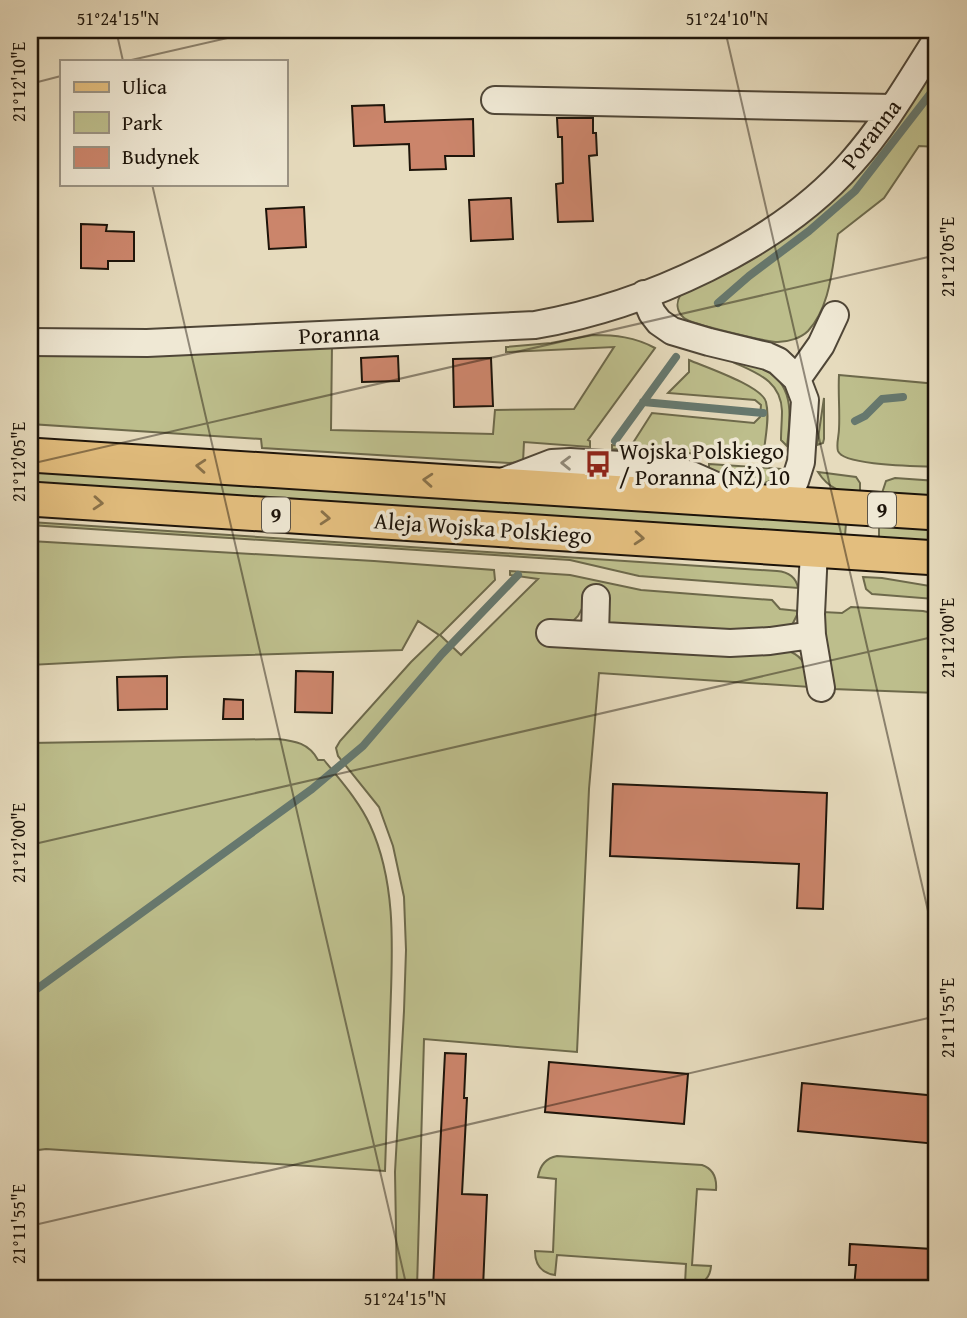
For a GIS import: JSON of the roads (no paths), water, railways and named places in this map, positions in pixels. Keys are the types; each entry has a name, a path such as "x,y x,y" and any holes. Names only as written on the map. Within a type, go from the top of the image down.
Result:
{"main road":[{"name":"Aleja Wojska Polskiego","path":"30,455 937,513"},
{"name":"Aleja Wojska Polskiego","path":"30,499 937,558"}],"street":[{"name":"Poranna","path":"30,342 147,343 535,325 569,319 609,307 690,276 747,246 819,196 852,162 937,40"},
{"path":"495,100 892,108"},
{"path":"644,294 652,313 672,331 767,356 778,361 797,379 804,400 801,462 795,481 764,502"},
{"path":"797,379 821,345 835,316"},
{"path":"801,462 807,479 826,506"},
{"path":"814,550 812,635 821,688"},
{"path":"874,554 937,575"},
{"path":"595,635 596,598"},
{"path":"550,633 730,643 812,635"}],"waterway":[{"path":"718,303 855,191 937,85"},
{"path":"615,441 676,357"},
{"path":"855,421 865,416 882,399 903,397"},
{"path":"643,402 763,413"},
{"path":"30,994 312,789 363,746 442,654 518,575"}],"place":[{"name":"Wojska Polskiego / Poranna (NŻ) 10","path":"598,464"}]}
